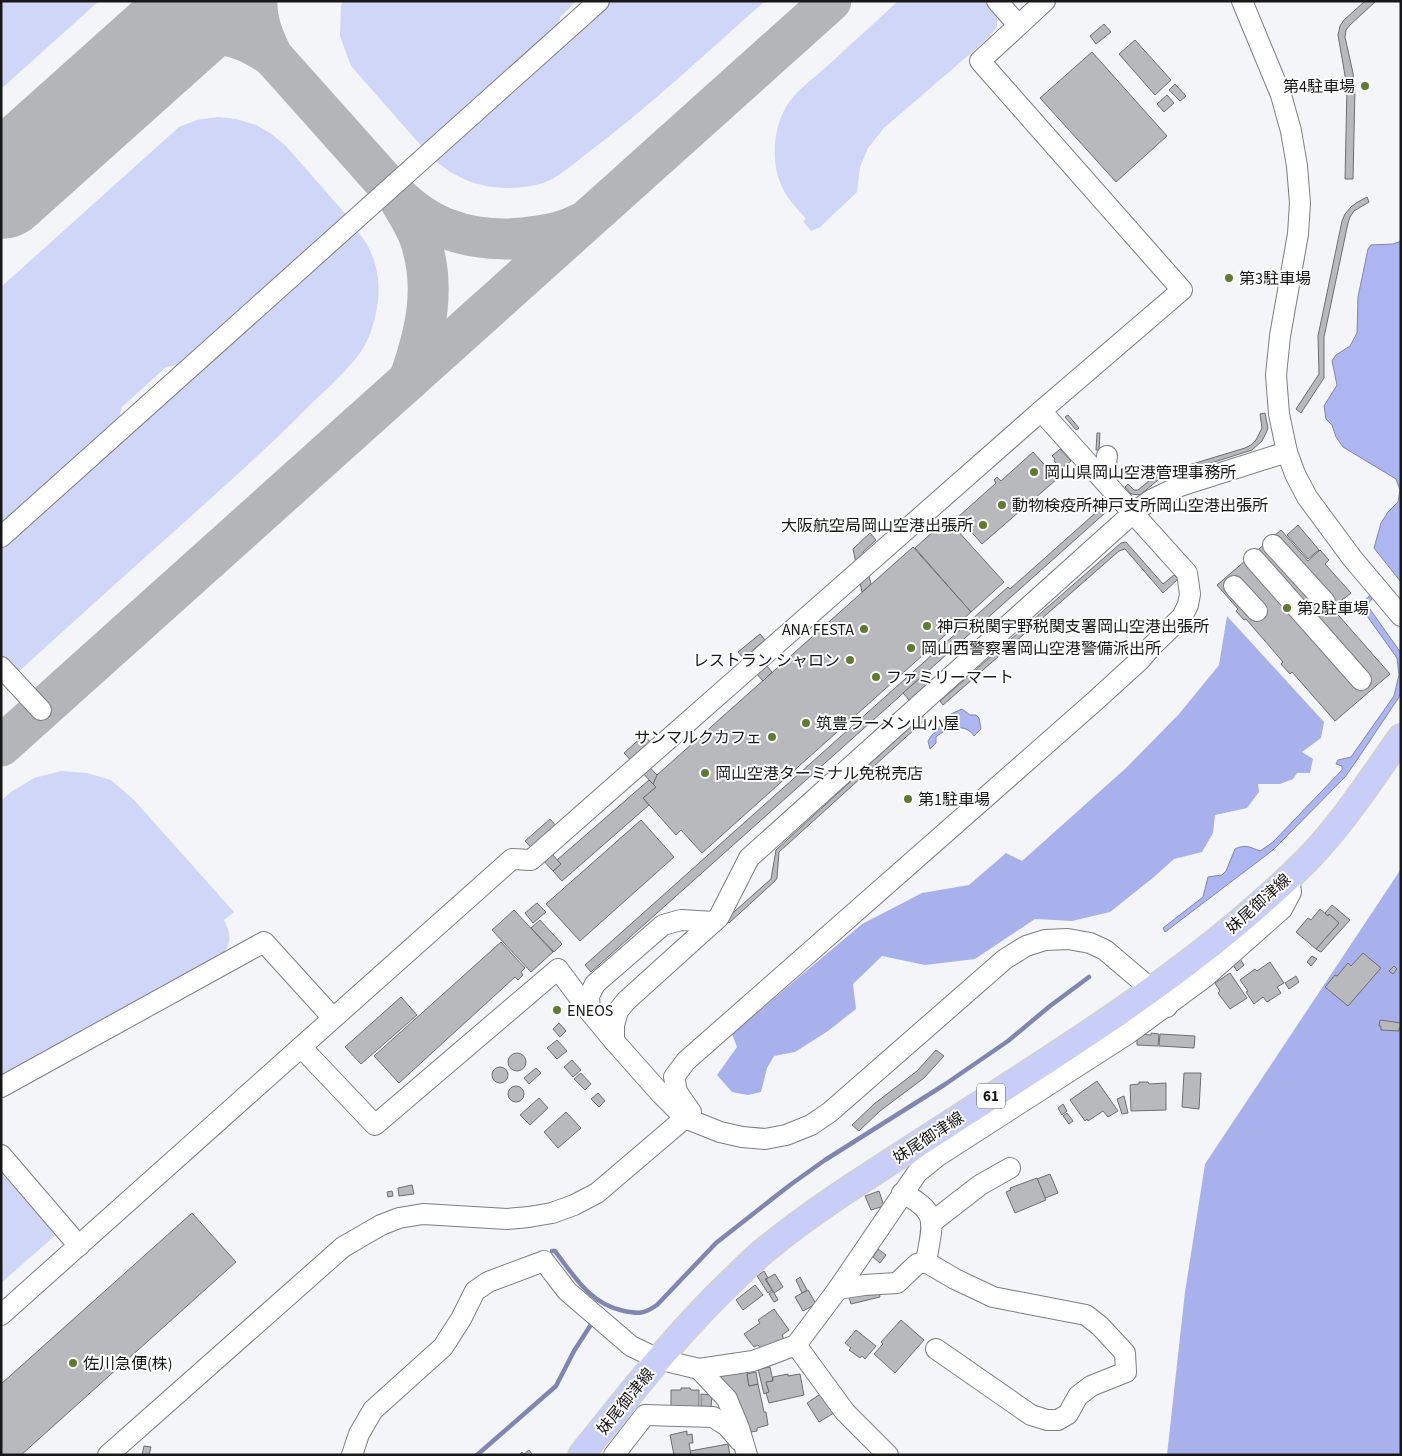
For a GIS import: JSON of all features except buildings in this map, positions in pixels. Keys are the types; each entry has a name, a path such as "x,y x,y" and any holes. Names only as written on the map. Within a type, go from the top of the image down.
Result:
{"main road":[{"name":"妹尾御津線","path":"581,1455 658,1359 708,1303 764,1251 804,1220 1088,1033 1159,998 1215,942 1308,858 1352,806 1401,738"}],"street":[{"path":"1,537 598,1"},
{"path":"997,1 1018,25"},
{"path":"1,1315 512,859 531,860 1041,411 1182,290 980,61 1045,1"},
{"path":"1242,1 1281,95 1291,131 1297,166 1300,204 1298,234 1280,336 1276,375 1279,414 1286,452 1307,497 1346,550 1401,616"},
{"path":"694,1121 677,1092 674,1077 686,1061 1095,701 1140,660 1182,616 1188,605 1190,594 1189,569 1134,513 1041,411"},
{"path":"614,1041 614,1025 618,1011 626,1001 714,922 723,910 744,866 756,850 1134,513 1151,500 1180,486 1286,452"},
{"path":"1104,480 1107,456"},
{"path":"1273,545 1325,602"},
{"path":"1254,559 1362,680"},
{"path":"1234,586 1257,611"},
{"path":"1,667 41,710"},
{"path":"590,1012 589,996 595,984 663,925 681,920 714,922"},
{"path":"301,1047 375,1125 558,969 590,1012 661,1094 694,1121 720,1132 742,1137 765,1138 786,1136 811,1125 830,1112 1005,959 1026,946 1045,940 1068,939 1090,943 1105,950 1159,998 1129,1033 938,1156 917,1173 838,1289 796,1345 753,1362 699,1369 658,1359 631,1346 567,1291 544,1261 488,1282 475,1291 461,1319 443,1347 373,1410 360,1434 352,1455"},
{"path":"1,1087 264,942 333,1018"},
{"path":"108,1455 343,1247 381,1225 399,1218 423,1214 508,1218 552,1213 574,1205 597,1193 694,1121"},
{"path":"1,1155 79,1246"},
{"path":"932,1223 980,1185 1010,1168"},
{"path":"902,1193 914,1198 929,1212 932,1223 926,1262"},
{"path":"838,1289 897,1282 917,1264 926,1262 955,1279 993,1296 1086,1315 1100,1326 1125,1353 1126,1372 1091,1386 1078,1396 1068,1414 1058,1420 1046,1420 1031,1415 936,1349"},
{"path":"796,1345 845,1412 888,1455"},
{"path":"699,1369 727,1399 746,1451"},
{"path":"614,1455 645,1415 713,1417 727,1426 746,1451"}],"shaded area":[{"path":"1,1 99,1 1,89"},
{"path":"343,1 577,1 561,16 556,30 424,149 351,66 340,36 341,6"},
{"path":"609,1 765,1 635,116 549,181 532,186 511,188 478,184 455,174 433,159"},
{"path":"898,1 991,1 996,10 997,27 985,41 884,128 868,148 860,167 857,192 820,227 811,231 803,221 806,219 785,193 779,178 776,166 775,141 781,116 787,105 799,91"},
{"path":"218,117 236,119 256,125 270,133 285,145 349,218 185,364 166,367 122,407 117,425 1,528 1,287 179,127 197,120"},
{"path":"355,228 365,240 372,254 378,282 378,297 373,326 367,341 356,358 262,452 15,675 1,660 1,545"},
{"path":"1401,241 1401,582 1374,548 1381,523 1398,502 1400,490 1396,479 1343,447 1336,437 1332,425 1326,419 1324,406 1337,385 1332,361 1336,355 1350,346 1357,333 1358,297 1368,249 1371,245 1393,244"},
{"path":"1370,595 1372,599 1367,605 1401,653 1401,692 1399,697 1345,777 1273,850 1165,932 1163,928 1203,897 1208,877 1222,875 1226,871 1235,849 1244,846 1260,851 1273,842 1342,770 1342,766 1336,764 1338,760 1351,757 1394,696 1399,675 1397,658 1362,609 1361,605"},
{"path":"1227,616 1324,722 1321,738 1302,752 1313,759 1310,773 1297,773 1293,779 1280,784 1258,784 1259,792 1247,808 1215,815 1213,833 1202,852 1174,859 1110,912 1072,921 1035,919 975,959 925,965 882,956 853,984 856,1009 828,1031 795,1052 774,1056 767,1068 761,1092 748,1095 732,1092 717,1075 737,1047 732,1034 862,924 922,893 969,885 1006,853 1022,861 1126,768 1179,714 1219,665"},
{"path":"962,709 970,715 976,715 979,718 981,729 974,736 966,729 950,729 936,737 936,743 930,749 928,741 938,730 943,720"},
{"path":"61,771 87,773 111,780 134,800 234,912 224,920 229,934 229,941 223,955 1,1078 1,801 11,792 34,778"},
{"path":"1401,869 1401,1455 1167,1455 1185,1292 1205,1164"},
{"path":"1,1167 58,1233 1,1283"}],"waterway":[{"path":"552,1251 555,1251 576,1279 592,1296 624,1311 638,1313 648,1310 657,1305 716,1243 790,1185 825,1160 944,1085 1008,1041 1089,977"},
{"path":"477,1455 556,1386 574,1351 592,1323"}],"taxiway":[{"path":"257,1 261,30 273,57 398,197 416,212 446,229 476,237 523,238 554,233 579,224"},
{"path":"1,746 831,1"},
{"path":"156,50 181,38 194,35 218,34 240,39 273,57"},
{"path":"399,199 419,236 427,273 428,291 424,327 409,380"}],"runway":[{"path":"1,188 210,1"}],"place":[{"name":"第4駐車場","path":"1365,86"},
{"name":"第3駐車場","path":"1229,278"},
{"name":"岡山県岡山空港管理事務所","path":"1034,472"},
{"name":"動物検疫所神戸支所岡山空港出張所","path":"1002,505"},
{"name":"大阪航空局岡山空港出張所","path":"983,525"},
{"name":"第2駐車場","path":"1287,608"},
{"name":"神戸税関宇野税関支署岡山空港出張所","path":"927,626"},
{"name":"ANA FESTA","path":"864,629"},
{"name":"岡山西警察署岡山空港警備派出所","path":"911,648"},
{"name":"レストラン シャロン","path":"850,660"},
{"name":"ファミリーマート","path":"876,677"},
{"name":"筑豊ラーメン山小屋","path":"806,723"},
{"name":"サンマルクカフェ","path":"772,737"},
{"name":"岡山空港ターミナル免税売店","path":"705,773"},
{"name":"第1駐車場","path":"908,799"},
{"name":"ENEOS","path":"557,1010"},
{"name":"佐川急便(株)","path":"73,1363"}]}
